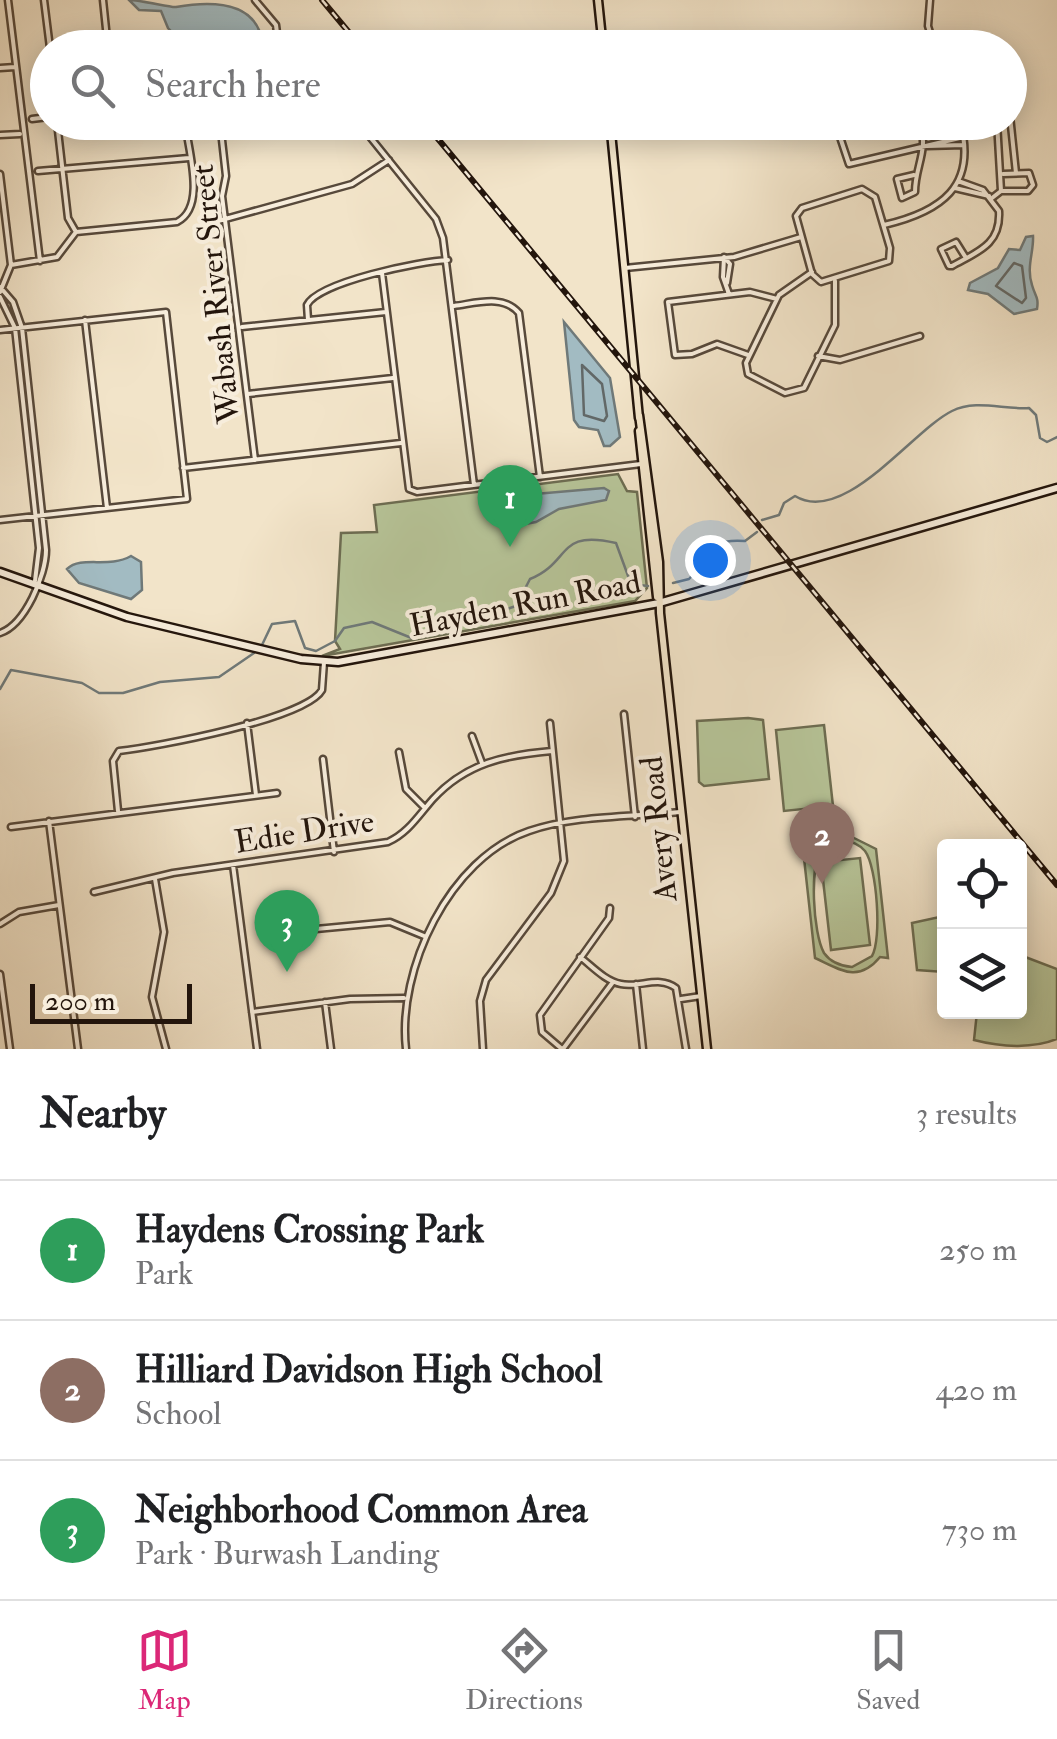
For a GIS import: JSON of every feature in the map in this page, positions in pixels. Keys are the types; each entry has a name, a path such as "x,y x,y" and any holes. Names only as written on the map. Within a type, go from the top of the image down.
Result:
{"main road":[{"path":"598,0 600,30"},
{"name":"Avery Road","path":"612,140 639,415 660,562 659,603 707,1049"},
{"name":"Avery Road","path":"639,415 653,583 659,603"},
{"name":"Hayden Run Road","path":"0,572 127,617 324,662 352,661 659,603 1057,488"}],"street":[{"path":"8,0 40,261"},
{"path":"44,0 48,30"},
{"path":"103,0 106,30"},
{"path":"255,0 277,30"},
{"path":"930,0 931,30"},
{"path":"0,68 15,67"},
{"path":"0,136 22,134"},
{"path":"59,140 68,218 76,232"},
{"path":"11,264 57,256 76,232 177,222 189,214 194,198 186,140"},
{"name":"Wabash River Street","path":"221,140 225,219 255,460"},
{"path":"373,140 436,219 448,260 474,484"},
{"path":"840,140 846,162 853,164 955,140"},
{"path":"914,175 897,180 902,198 915,192 914,175 927,146 925,140"},
{"path":"883,225 928,210 955,188 964,140"},
{"path":"999,140 1001,191"},
{"path":"1013,140 1016,172"},
{"path":"927,146 964,145"},
{"path":"38,171 188,158"},
{"path":"218,221 352,184 389,160"},
{"path":"955,188 990,197 1001,191 1031,189 1029,173 1002,174"},
{"path":"0,174 11,264 0,291 14,302 46,562 20,622 0,633"},
{"path":"958,180 990,197 999,211 998,229 988,246 966,258 949,266 941,249 956,242 966,258"},
{"path":"862,189 876,198 889,261 821,282 812,272 802,238 796,220 800,210 862,189"},
{"path":"624,268 724,257 802,238"},
{"path":"724,257 730,264 729,294"},
{"path":"308,320 306,304 314,294 382,273 448,260"},
{"path":"812,272 790,284 776,300 748,356 746,371 785,393 798,392 834,324 834,281"},
{"path":"382,273 409,489 417,492 641,464"},
{"path":"748,356 717,344 692,354 675,355 667,304 671,300 757,292 776,300"},
{"path":"454,306 498,301 519,314 540,477"},
{"path":"0,330 166,312 187,498 0,520"},
{"path":"241,328 386,312"},
{"path":"85,320 106,508"},
{"path":"18,328 39,559 35,586"},
{"path":"818,356 840,360 920,336"},
{"path":"248,394 394,378"},
{"path":"183,468 401,442"},
{"path":"118,811 112,761 118,751 180,744 314,701 322,690 324,662"},
{"path":"624,714 635,816"},
{"path":"247,722 256,795"},
{"path":"483,1049 480,1000 486,980 562,873 562,825 550,723"},
{"path":"472,736 482,763"},
{"name":"Edie Drive","path":"94,892 155,878 388,842 407,831 451,782 482,763 552,750"},
{"path":"399,752 406,789 425,808"},
{"path":"322,759 334,852"},
{"path":"11,827 278,793"},
{"path":"406,1049 404,998 424,936 488,854 528,831 681,812"},
{"path":"49,820 78,1049"},
{"path":"234,865 256,1049"},
{"path":"155,878 164,932 152,997 166,1049"},
{"path":"0,924 19,912 59,905"},
{"path":"610,908 609,918 540,1015 542,1032 563,1049 614,982"},
{"path":"316,929 376,921 404,926 424,936"},
{"path":"580,957 614,982 670,983 680,999 686,1049"},
{"path":"0,974 10,1049"},
{"path":"636,984 643,1049"},
{"path":"680,999 701,996"},
{"path":"252,1012 325,1002 404,998"},
{"path":"325,1002 331,1049"}],"green space":[{"path":"618,474 627,491 637,492 647,588 635,601 322,656 340,649 335,641 341,533 377,532 374,505"},
{"path":"763,720 769,779 704,786 699,782 697,721"},
{"path":"824,725 833,806 784,811 776,730"},
{"path":"844,833 876,849 888,958 880,957 856,972 840,970 815,958 803,849 811,850 827,837","holes":["844,840 863,849 869,859 877,903 877,935 872,956 852,967 836,963 824,953 814,899 815,868 822,848"]},
{"path":"860,858 870,945 831,950 821,862"},
{"path":"937,918 937,971 917,970 912,923"},
{"path":"1027,958 1057,969 1057,1039 1017,1046 974,1040 976,1019 1027,1019"}],"water":[{"path":"129,0 173,7 224,5 245,13 259,30 170,30 161,11 139,10"},
{"path":"1033,236 1030,272 1037,309 1014,314 988,294 968,290 970,283 998,268 1009,249 1020,250 1026,237"},
{"path":"564,322 610,378 620,437 610,446 604,446 598,430 579,427 574,420"},
{"path":"604,488 609,491 606,500 559,509 536,522 514,526 502,500 512,496"},
{"path":"131,556 141,562 142,590 131,599 79,583 67,569 80,563 113,562"}],"waterway":[{"path":"762,520 779,515 784,503 795,496 814,502 835,498 856,487 936,421 961,408 1029,408 1036,415 1040,438 1047,442 1057,437"},
{"path":"673,583 689,579 716,545 745,541 757,532"},
{"path":"262,645 272,624 295,621 305,648 316,651 335,641 344,628 372,622 414,639 516,606 530,579 583,540 616,543 631,584 648,586"},
{"path":"0,689 11,670 82,683 99,693 123,693 160,682 219,677 254,653"}],"railway":[{"path":"322,0 347,30"},
{"path":"439,140 1057,885"}],"place":[{"name":"Haydens Crossing Park","path":"510,547"},
{"name":"Hilliard Davidson High School","path":"822,884"},
{"name":"Neighborhood Common Area","path":"287,972"}]}
